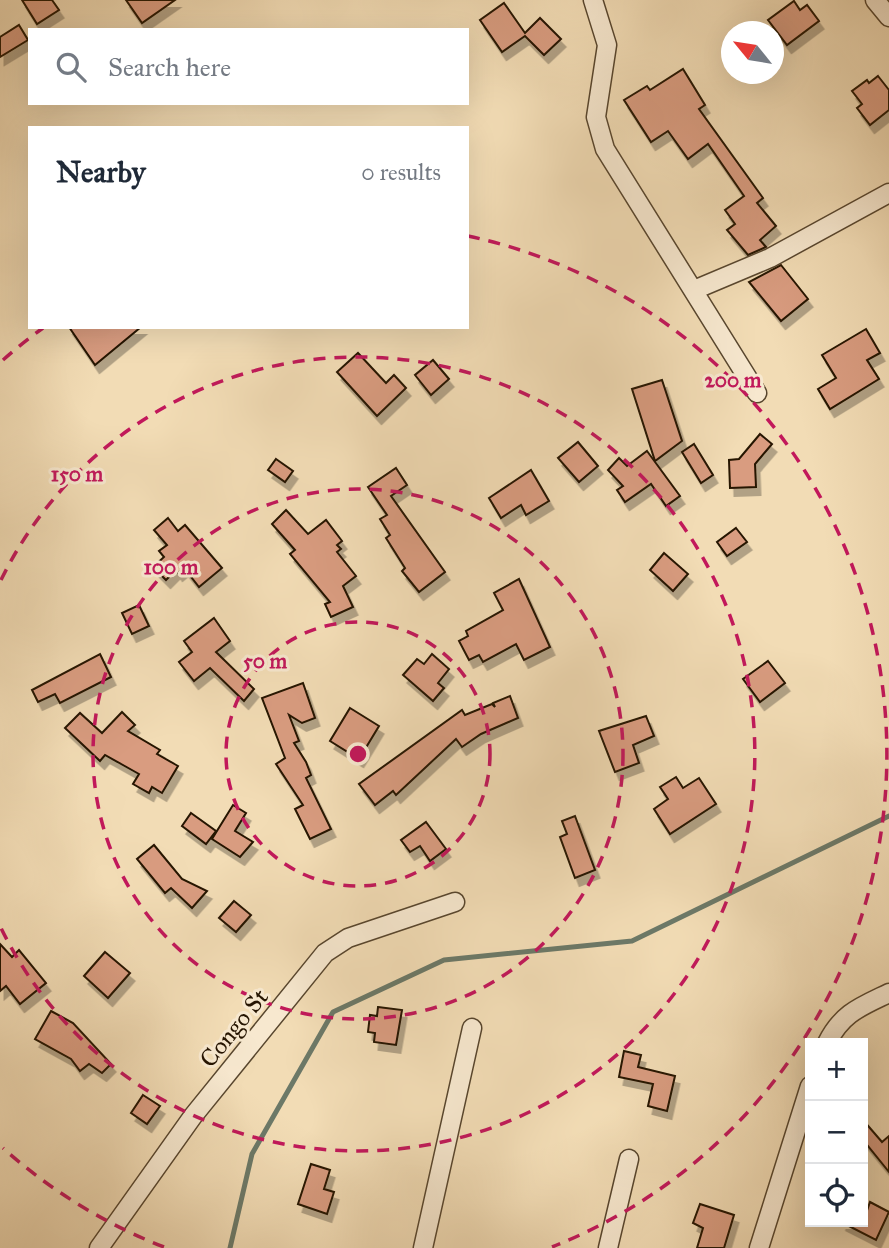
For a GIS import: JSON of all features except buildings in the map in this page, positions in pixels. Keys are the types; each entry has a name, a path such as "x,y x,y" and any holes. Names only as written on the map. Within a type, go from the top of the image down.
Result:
{"street":[{"path":"593,0 607,45 596,117 606,149 757,393"},
{"path":"875,0 889,18"},
{"path":"694,289 769,258 889,193"},
{"name":"Congo St","path":"99,1248 193,1116 325,953 348,938 455,902"},
{"path":"830,1038 837,1023 856,1009 889,993"},
{"path":"423,1248 472,1028"},
{"path":"759,1248 805,1101"},
{"path":"608,1248 629,1159"}],"waterway":[{"path":"230,1248 252,1154 333,1012 444,960 632,941 889,816"}]}
